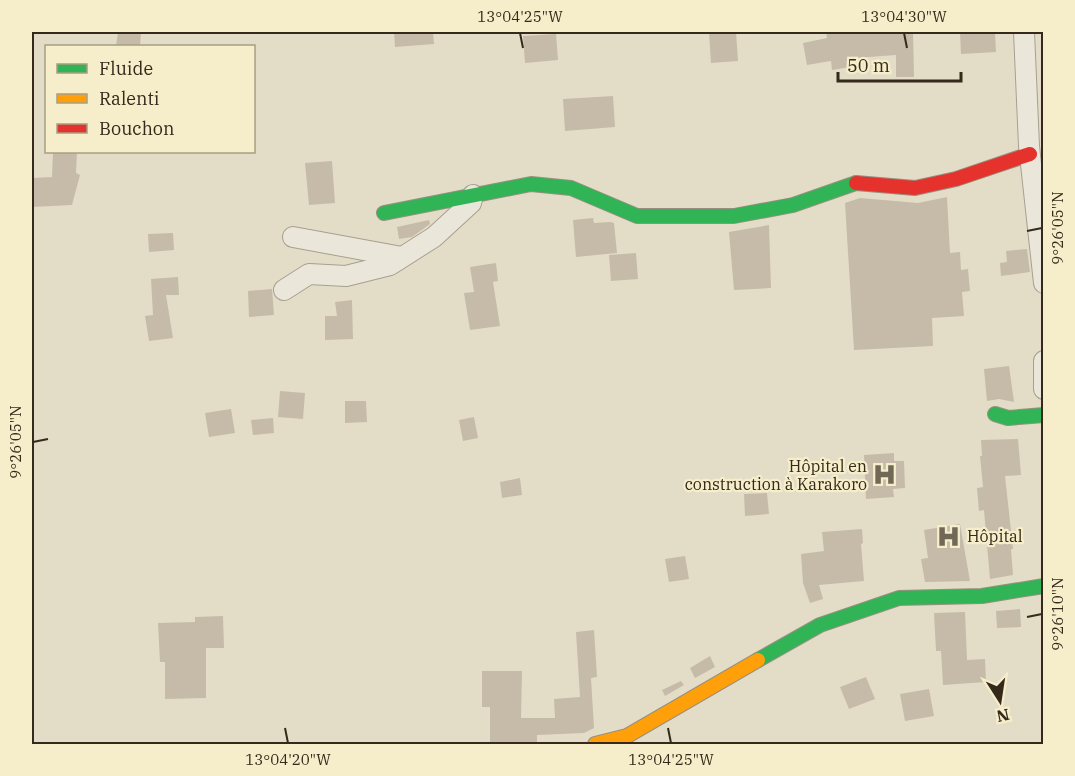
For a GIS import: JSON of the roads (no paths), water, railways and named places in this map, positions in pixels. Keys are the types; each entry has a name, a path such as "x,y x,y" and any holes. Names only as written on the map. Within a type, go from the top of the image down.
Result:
{"street":[{"path":"1024,32 1044,283"},
{"path":"384,213 531,184 571,188 637,216 734,216 793,206 858,182 915,188 956,179 1034,148 1044,129"},
{"path":"284,290 309,274 346,276 390,265 434,237 471,203 473,195"},
{"path":"293,237 402,257"},
{"path":"1044,361 1044,389"},
{"path":"996,414 1008,418 1044,415"},
{"path":"595,744 627,736 820,625 899,598 982,596 1044,586"}],"place":[{"name":"Hôpital en construction à Karakoro","path":"885,475"},
{"name":"Hôpital","path":"949,536"}]}
